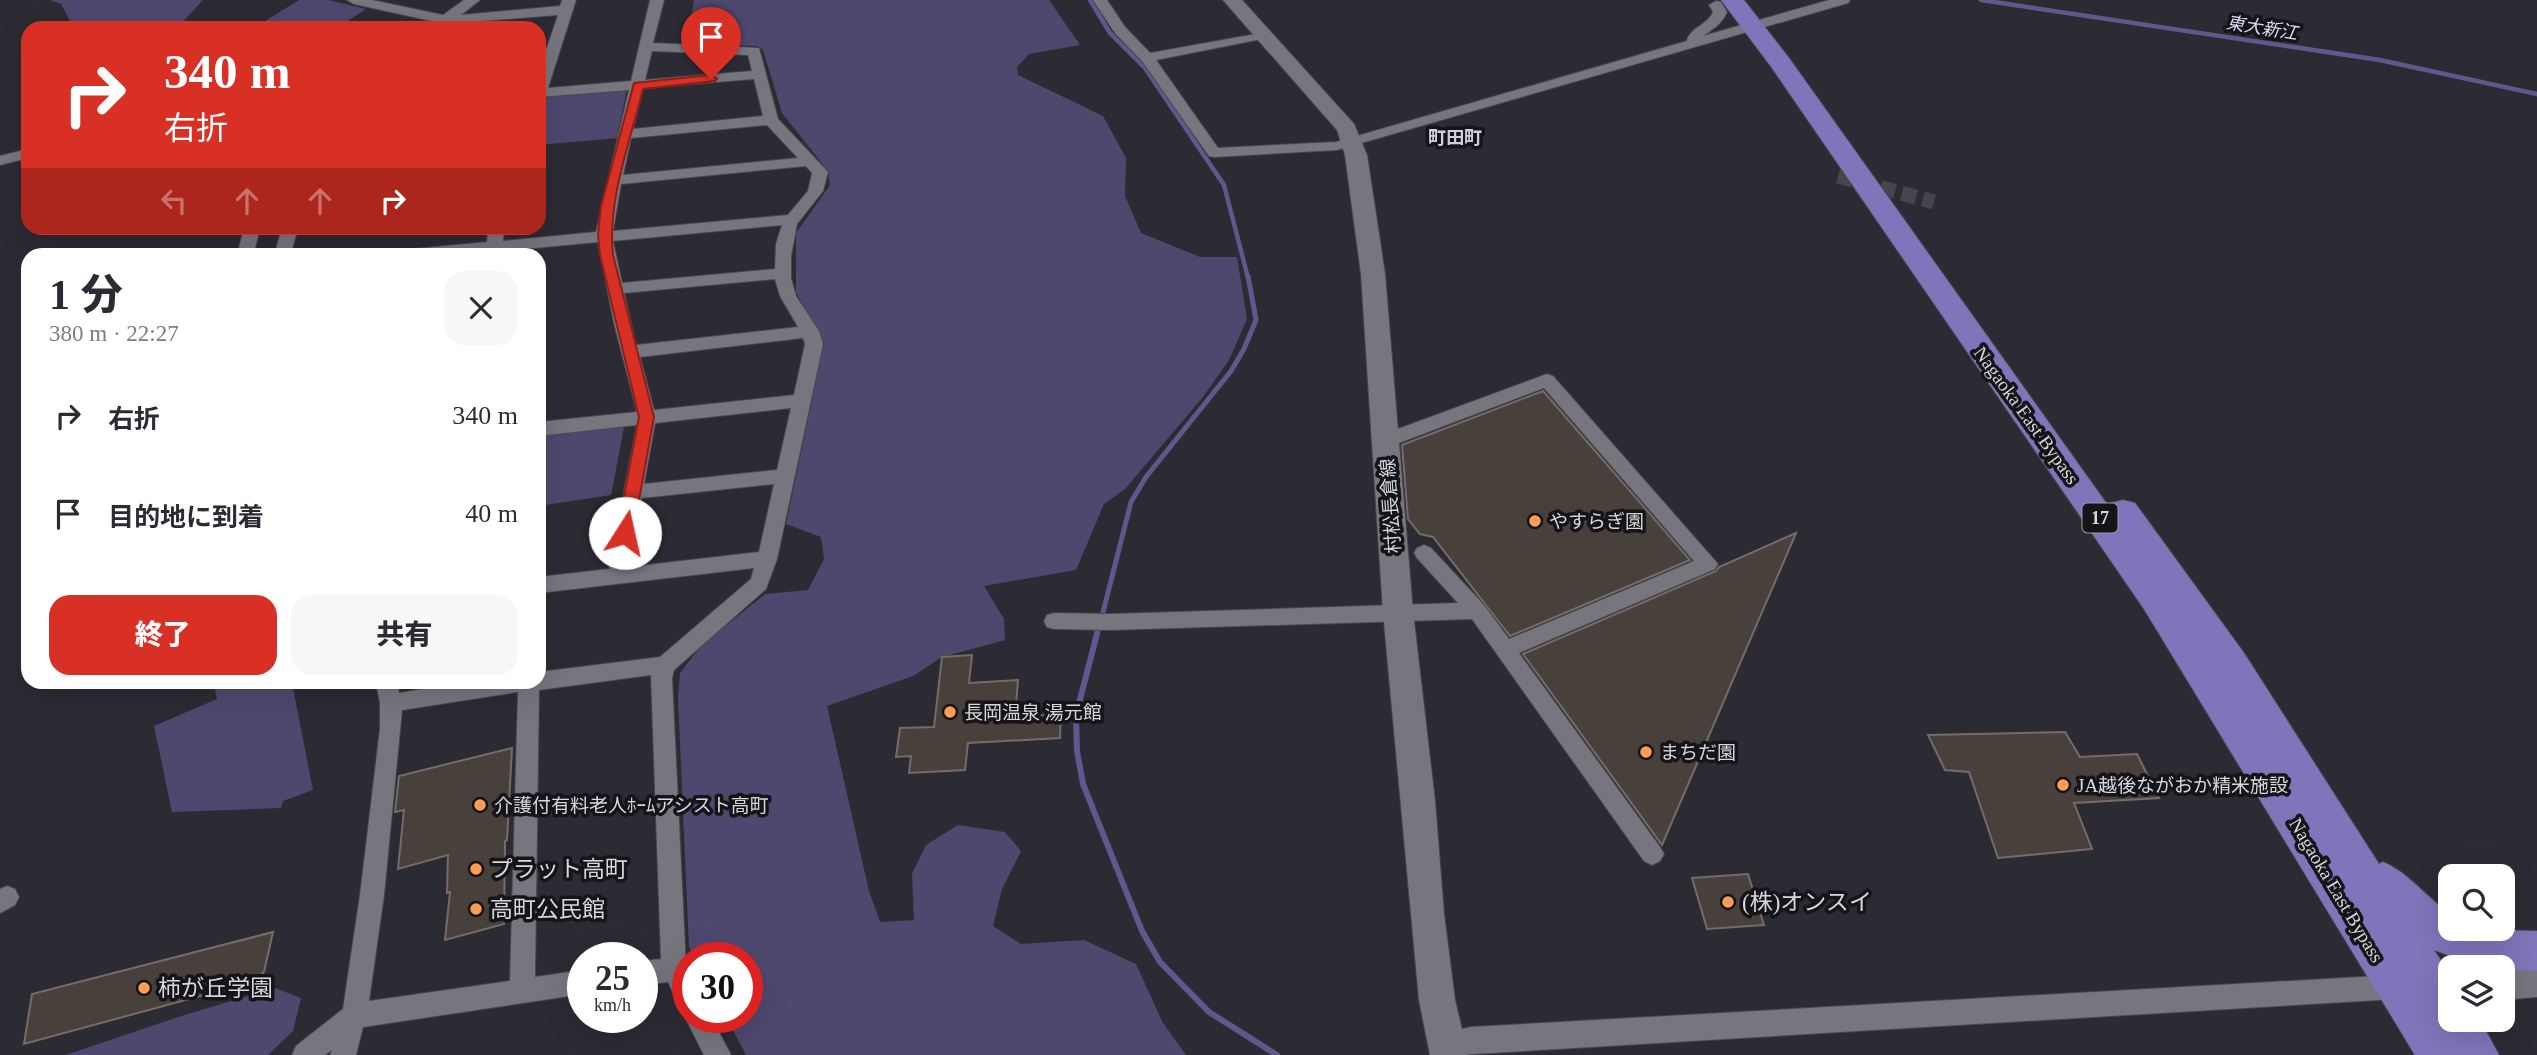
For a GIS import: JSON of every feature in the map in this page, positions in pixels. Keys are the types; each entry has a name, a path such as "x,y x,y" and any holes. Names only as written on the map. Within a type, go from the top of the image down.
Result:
{"highway":[{"name":"Nagaoka East Bypass","path":"1724,2 1758,16 1819,87 1934,252 2231,664 2432,992 2440,1055"},
{"name":"Nagaoka East Bypass","path":"1758,16 2157,599 2300,827 2432,992"},
{"path":"2231,664 2327,789 2387,886 2409,908 2432,928 2461,943 2493,951 2537,951"},
{"path":"2463,1032 2477,1055"}],"main road":[{"name":"村松長倉線","path":"1232,0 1322,97 1347,128 1353,142 1373,274 1398,612 1419,801 1428,926 1437,1000 1448,1049"},
{"path":"2515,982 2537,980"}],"street":[{"path":"354,0 446,20 567,5"},
{"path":"446,20 473,0"},
{"path":"618,575 647,417 614,289 604,234 614,180 657,0"},
{"path":"1100,0 1120,30 1147,58 1214,153 1318,148 1353,142 1687,45 1758,16 1843,0"},
{"path":"1687,45 1700,30 1717,21 1724,2"},
{"path":"546,52 567,5"},
{"path":"1147,58 1262,35"},
{"path":"647,47 754,51 758,55 771,120 820,172 820,182 814,194 792,219 785,234 784,273 787,294 811,331 814,344 767,558 759,583 665,665 661,678 673,942"},
{"path":"546,93 760,74"},
{"path":"626,134 771,120"},
{"path":"0,161 21,155"},
{"path":"614,180 810,161"},
{"path":"513,248 604,234 792,219"},
{"path":"614,289 784,273"},
{"path":"629,352 811,331"},
{"path":"1385,441 1547,380 1709,564 1506,649"},
{"path":"546,428 803,400"},
{"path":"633,492 787,475"},
{"path":"1423,553 1477,611 1506,649 1652,854"},
{"path":"546,584 767,558"},
{"path":"1054,621 1111,622 1477,611"},
{"path":"546,680 665,665"},
{"path":"343,1055 354,1016 372,895 391,729 389,693 439,689"},
{"path":"522,991 527,689"},
{"path":"305,1055 354,1016 567,984"},
{"path":"1448,1049 1471,1040 2432,992"},
{"path":"706,1033 718,1055"}],"shaded area":[{"path":"50,0 203,0 184,21 70,21 61,4"},
{"path":"299,0 328,0 366,9 348,21 265,21"},
{"path":"694,0 1049,0 1080,45 1029,54 1017,67 1018,75 1103,116 1126,158 1125,196 1141,233 1200,257 1237,257 1247,319 1229,360 1203,397 1125,489 1104,504 1076,570 984,586 1004,619 1005,640 942,657 913,676 827,706 869,891 880,922 914,920 912,874 926,845 958,825 1005,832 1021,851 1002,889 993,926 1021,944 1084,940 1136,964 1163,1023 1186,1055 746,1055 734,1033 763,1033 763,942 689,942 678,698 680,673 701,646 765,594 808,590 824,559 821,537 786,524 823,346 796,292 796,233 830,185 828,171 782,113 763,50 757,46 687,44"},
{"path":"627,89 617,138 546,144 548,96"},
{"path":"625,422 611,495 546,505 546,431"},
{"path":"215,689 293,689 313,790 283,801 281,808 172,812 154,726 217,699"},
{"path":"275,988 301,998 293,1031 268,1055 66,1055 178,1017"}],"building":[{"name":"やすらぎ園","path":"1543,391 1690,560 1510,636 1433,537 1420,534 1408,519 1402,445"},
{"name":"まちだ園","path":"1796,533 1662,845 1523,654 1716,571 1719,567"},
{"name":"長岡温泉 湯元館","path":"972,655 969,683 1018,680 1015,717 1061,714 1060,738 968,743 965,770 909,773 911,756 896,757 900,728 934,727 942,657"},
{"name":"JA越後ながおか精米施設","path":"2065,732 2080,757 2137,754 2159,798 2074,803 2092,849 1998,858 1969,772 1945,770 1928,735"},
{"name":"介護付有料老人ﾎｰﾑアシスト高町","path":"512,748 505,841 504,924 445,940 450,892 447,893 448,855 398,869 404,810 395,812 399,776"},
{"name":"(株)オンスイ","path":"1748,874 1764,925 1707,929 1692,878"},
{"name":"柿が丘学園","path":"273,932 264,972 255,981 24,1044 32,994"}],"waterway":[{"path":"1090,0 1110,33 1145,68 1224,185 1248,278"},
{"name":"東大新江","path":"1981,0 2380,60 2537,94"},
{"path":"1100,624 1131,502 1146,477 1231,371 1244,349 1256,320 1248,276"},
{"path":"1100,622 1076,715 1077,751 1083,784 1142,931 1160,962 1209,1012 1277,1055"}],"tunnel":[{"path":"1838,176 1934,202"}],"place":[{"name":"やすらぎ園","path":"1535,521"},
{"name":"長岡温泉 湯元館","path":"950,712"},
{"name":"まちだ園","path":"1646,752"},
{"name":"JA越後ながおか精米施設","path":"2063,785"},
{"name":"介護付有料老人ﾎｰﾑアシスト高町","path":"480,805"},
{"name":"プラット高町","path":"476,869"},
{"name":"(株)オンスイ","path":"1728,902"},
{"name":"高町公民館","path":"476,909"},
{"name":"柿が丘学園","path":"144,988"}],"district":[{"name":"町田町","path":"1455,138"}],"route":[{"path":"625,533 647,417 607,255 604,234 608,206 638,86 711,79"}]}
